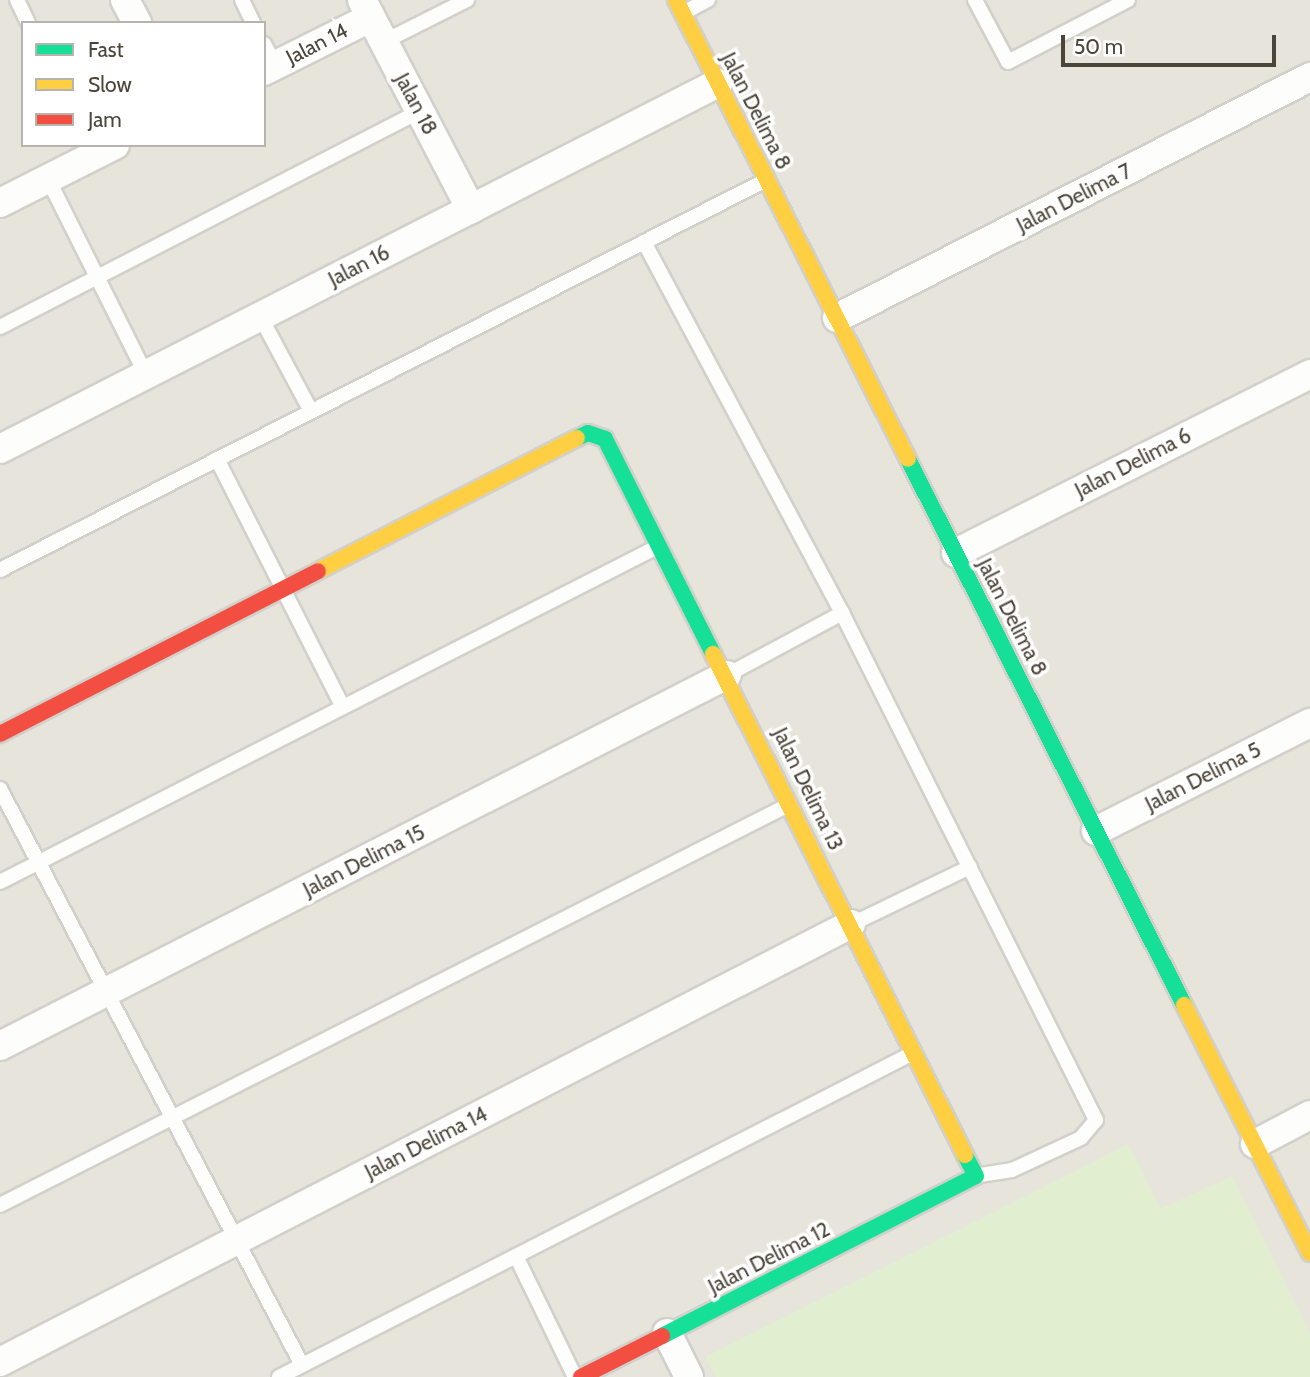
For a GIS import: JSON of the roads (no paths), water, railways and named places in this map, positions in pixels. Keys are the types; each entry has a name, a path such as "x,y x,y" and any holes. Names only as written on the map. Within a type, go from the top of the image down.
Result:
{"street":[{"path":"125,0 136,21"},
{"name":"Jalan Delima 8","path":"679,6 1310,1253"},
{"name":"Jalan 14","path":"268,60 372,20"},
{"name":"Jalan 18","path":"372,20 471,209"},
{"name":"Jalan Delima 7","path":"837,318 1310,77"},
{"name":"Jalan 16","path":"0,449 718,83"},
{"path":"2,198 48,179 101,148"},
{"name":"Jalan Delima 6","path":"956,553 1310,374"},
{"name":"Jalan Delima 13","path":"283,589 589,433 605,439 617,455 793,803 976,1176"},
{"path":"0,734 283,589"},
{"name":"Jalan Delima 15","path":"0,1046 727,675"},
{"name":"Jalan Delima 5","path":"1096,831 1310,723"},
{"name":"Jalan Delima 14","path":"0,1362 851,924"},
{"path":"1255,1144 1310,1115"},
{"name":"Jalan Delima 12","path":"581,1377 976,1176"},
{"path":"667,1333 689,1377"}],"lane":[{"path":"17,0 27,21"},
{"path":"242,0 252,21"},
{"path":"372,20 467,0"},
{"path":"679,6 708,0"},
{"path":"975,0 1008,62 1128,0"},
{"path":"0,327 420,111"},
{"path":"48,179 146,375"},
{"path":"0,570 767,179"},
{"path":"644,242 842,613 1096,1120 1092,1130 1012,1170 976,1176"},
{"path":"260,317 311,411"},
{"path":"217,460 343,707"},
{"path":"0,882 661,545"},
{"path":"727,675 842,613"},
{"path":"0,789 234,1242 302,1365"},
{"path":"0,1205 793,803"},
{"path":"851,924 970,867"},
{"path":"279,1377 915,1052"},
{"path":"516,1256 575,1377"}]}
